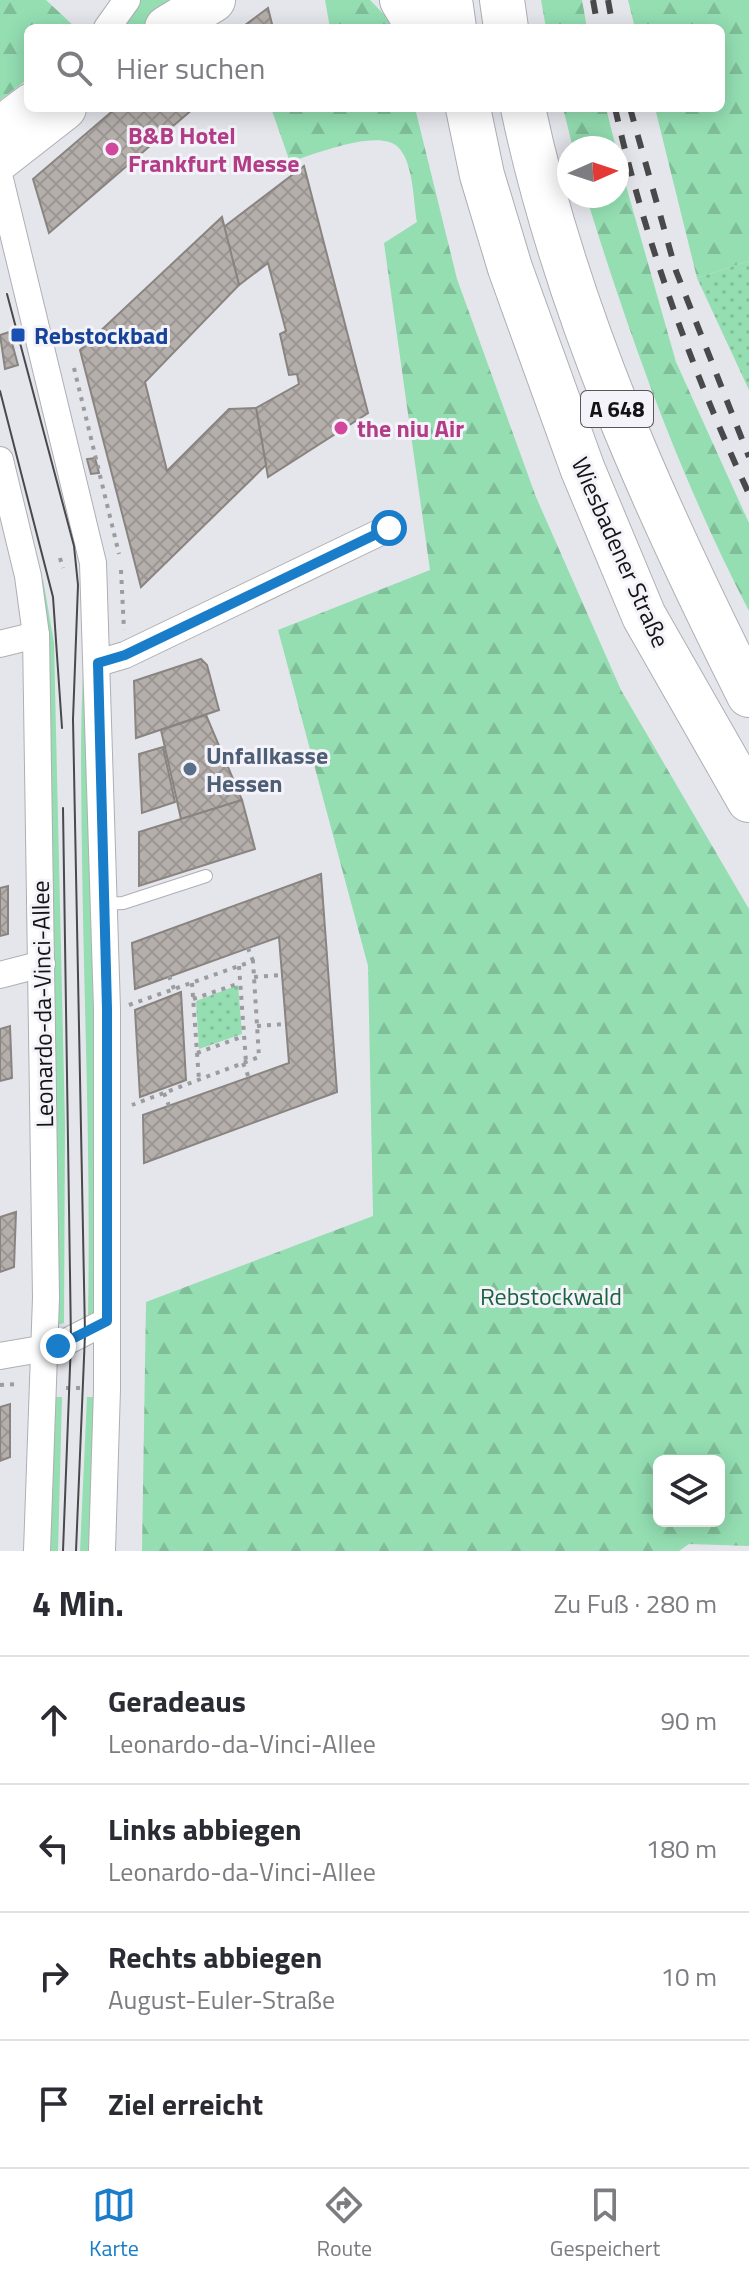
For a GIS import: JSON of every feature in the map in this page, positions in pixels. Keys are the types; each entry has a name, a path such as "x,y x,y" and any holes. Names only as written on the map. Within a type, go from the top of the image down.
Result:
{"highway":[{"path":"174,24 213,0"},
{"path":"402,0 417,24"},
{"path":"450,0 453,24"},
{"path":"502,0 505,24"},
{"path":"0,158 59,112"},
{"path":"458,112 482,175"},
{"name":"Wiesbadener Straße","path":"469,112 482,175 510,268 583,470 644,616 749,800"},
{"name":"A 648","path":"524,112 551,214 634,455 749,695"}],"street":[{"path":"110,24 127,0"},
{"path":"0,118 24,100"},
{"path":"0,179 6,235 89,544 98,663 107,1014 107,1321 102,1551"},
{"name":"Leonardo-da-Vinci-Allee","path":"0,460 28,576 36,635 44,1350 37,1551"},
{"path":"98,663 125,655 389,528"},
{"path":"0,644 36,635"},
{"path":"0,975 42,964"},
{"path":"0,1356 44,1350 107,1321"}],"lane":[{"path":"105,904 123,903 206,876"}],"path":[{"path":"60,558 63,568 77,565"},
{"path":"120,560 125,655"},
{"path":"107,1114 259,1057 253,961 248,948"},
{"path":"107,1014 253,961"},
{"path":"239,966 244,1063 249,1078"},
{"path":"254,977 282,975"},
{"path":"169,976 174,989"},
{"path":"192,983 199,1080"},
{"path":"193,999 240,983"},
{"path":"257,1026 286,1024"},
{"path":"197,1053 244,1036"},
{"path":"164,1093 169,1106"}],"green space":[{"path":"0,0 46,0 72,24 24,24 24,82 0,100"},
{"path":"140,0 187,0 154,24 124,24"},
{"path":"325,0 370,0 393,24 329,24"},
{"path":"541,0 582,0 586,24 545,24"},
{"path":"628,0 749,0 749,261 697,278 656,112 725,112 725,24 634,24"},
{"name":"Rebstockwald","path":"272,112 416,112 457,279 536,497 621,690 749,909 749,1546 689,1544 679,1551 142,1551 146,1302 373,1216 368,966 278,630 430,570 384,243 417,222 412,184 404,155 390,142 377,140 346,144 290,162"},
{"path":"564,112 607,112 613,136 570,136"},
{"path":"629,196 676,362 749,523 749,611 679,459 620,302 590,208 629,208"},
{"path":"749,261 749,390 697,278"},
{"path":"43,579 54,643 65,1125 64,1323 54,1326"},
{"path":"88,608 97,1311 88,1315 81,764"},
{"path":"238,985 242,1034 199,1049 196,1001"},
{"path":"51,1397 62,1397 58,1551 46,1551"},
{"path":"87,1397 96,1397 90,1551 80,1551"}],"building":[{"path":"268,8 272,24 246,24"},
{"path":"111,112 189,112 49,233 33,179"},
{"path":"304,166 368,413 268,477 256,408 299,384 297,374 289,375 280,334 286,331 268,263 239,285 224,227"},
{"path":"222,217 239,285 145,382 167,471 229,409 256,408 266,465 141,587 80,350"},
{"path":"9,332 18,365 5,369 0,335"},
{"path":"95,458 99,473 91,474 87,459"},
{"path":"201,659 207,665 219,710 136,738 134,681"},
{"path":"206,715 242,800 181,819 161,730"},
{"path":"163,747 175,802 142,813 139,754"},
{"path":"242,800 255,849 139,886 139,832"},
{"path":"321,874 337,1092 144,1163 143,1115 289,1063 279,937 135,989 132,943"},
{"path":"8,886 8,934 0,936 0,888"},
{"path":"181,992 186,1080 140,1097 135,1010"},
{"path":"10,1026 12,1078 0,1081 0,1029"},
{"path":"16,1212 14,1267 0,1272 0,1217"},
{"path":"10,1404 10,1457 0,1461 0,1407"}],"tram line":[{"path":"7,294 74,546 78,585 73,719 85,1334 76,1551"},
{"path":"0,391 53,597 62,728"},
{"path":"63,808 71,1341 63,1551"}],"railway":[{"path":"593,0 597,24"},
{"path":"608,0 612,24"},
{"path":"616,112 641,207 672,304 708,400 749,494"},
{"path":"631,112 676,271 749,457"}],"place":[{"name":"B&B Hotel Frankfurt Messe","path":"112,149"},
{"name":"Rebstockbad","path":"18,335"},
{"name":"the niu Air","path":"341,428"},
{"name":"Unfallkasse Hessen","path":"190,769"}],"route":[{"path":"58,1346 107,1321 107,1009 98,663 125,655 389,528"}]}
